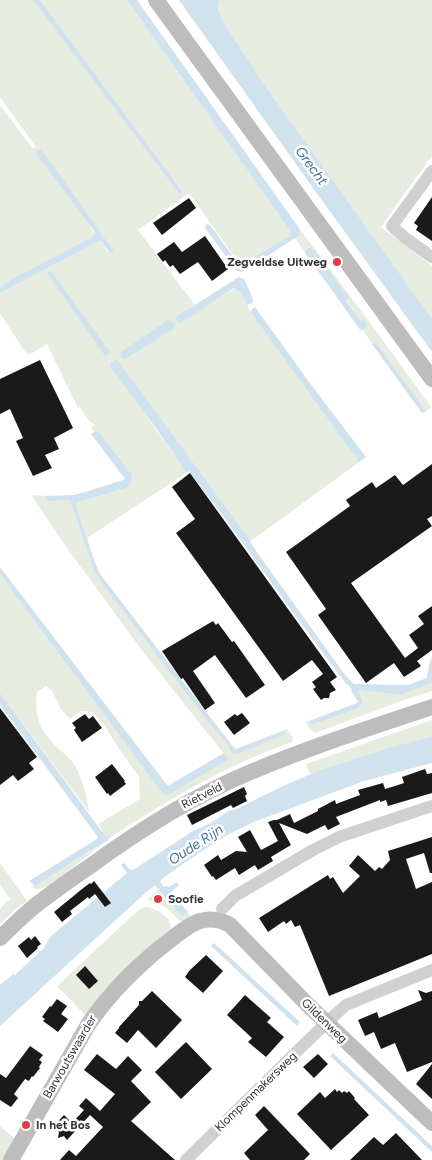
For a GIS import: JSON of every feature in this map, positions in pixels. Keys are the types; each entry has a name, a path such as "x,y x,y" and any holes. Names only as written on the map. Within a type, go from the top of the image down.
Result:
{"street":[{"path":"156,0 432,379"},
{"path":"432,170 392,226 432,257"},
{"name":"Rietveld","path":"0,938 39,903 109,852 184,804 245,774 332,740 432,706"},
{"path":"219,915 235,896 312,850 339,837 432,806"},
{"name":"Gildenweg","path":"219,915 326,1023 432,1123"},
{"name":"Barwoutswaarder","path":"12,1160 88,1025 107,998 158,949 185,929 200,921 219,915"},
{"name":"Klompenmakersweg","path":"186,1160 346,1005 432,970"}],"shaded area":[{"path":"0,0 33,0 181,194 182,191 40,0 127,0 291,232 290,236 241,264 189,193 138,230 195,305 177,315 181,322 235,288 240,292 251,313 359,462 251,541 117,359 110,363 186,473 87,538 76,505 78,502 121,490 131,483 97,430 94,432 91,427 95,425 88,420 80,407 78,408 47,344 29,355 24,350 0,313 0,293 99,241 101,241 108,252 113,250 63,179 95,234 0,287 0,105 32,148 36,147 0,97"},
{"path":"220,0 432,0 432,156 381,227 432,266 432,319 261,80 222,20 218,8"},
{"path":"299,228 431,407 426,411 375,342 372,344 363,330 366,327 366,323 364,320 361,321 346,300 349,299 305,252 295,238 300,235"},
{"path":"31,495 47,496 46,499 68,500 71,502 97,577 208,722 229,746 234,755 286,732 285,730 287,729 293,738 292,742 268,751 197,785 108,839 98,824 140,799 139,777 103,723 92,712 81,711 70,719 61,709 52,691 46,686 37,692 36,708 40,723 52,742 74,764 84,787 89,812 0,693 0,574 162,793 172,793 228,759 144,653 67,548"},
{"path":"432,683 432,691 315,733 306,722 309,721 310,725 356,709 362,698 358,692 359,690 400,695"},
{"path":"432,720 432,736 388,748 310,774 306,764"},
{"path":"101,845 48,887 37,889 32,887 34,884 37,885"},
{"path":"0,863 27,901 0,924 0,909 6,902 11,900 0,884"},
{"path":"159,889 181,916 188,912 190,917 186,921 180,921 162,905 147,900"},
{"path":"147,907 156,910 168,919 171,927 170,932 87,1017 57,986 132,916 142,908"},
{"path":"0,1126 15,1139 3,1160 0,1160"}],"water":[{"path":"33,0 40,0 182,191 181,194 179,193"},
{"path":"127,0 137,0 299,228 300,235 242,272 237,271 205,228 207,224 210,225 237,262 241,264 290,236 291,232"},
{"name":"Grecht","path":"179,0 220,0 218,8 222,20 261,80 432,319 432,352 318,195"},
{"path":"37,150 41,150 114,251 110,253 99,241 0,293 0,287 14,278 95,234 36,154"},
{"path":"308,248 314,250 349,298 346,301 361,321 364,319 367,325 365,329 361,331 305,253"},
{"path":"51,271 110,352 109,354 105,356 48,274"},
{"path":"239,277 244,279 252,296 253,303 247,305 240,292 234,288 181,323 178,322 176,319 177,315"},
{"path":"255,307 366,457 359,462 251,313 251,310"},
{"path":"168,320 174,324 173,329 125,359 121,357 121,352"},
{"path":"374,342 426,411 422,413 372,344"},
{"path":"117,359 251,541 345,675 354,684 408,685 427,678 432,658 432,683 400,695 359,690 362,701 361,705 356,709 311,725 309,721 358,701 348,684 327,659 209,497 189,471 186,473 110,366 110,363"},
{"path":"97,430 132,475 131,482 127,488 78,502 76,505 100,574 234,748 236,749 285,730 286,734 234,755 229,746 208,722 97,577 71,502 68,500 48,501 46,499 47,496 75,495 125,479 91,434"},
{"path":"0,567 167,785 224,753 229,759 172,793 167,795 162,793 0,574"},
{"path":"0,693 106,837 108,836 109,838 37,885 29,881 98,837 0,705"},
{"name":"Oude Rijn","path":"432,736 432,763 364,781 256,821 229,834 205,849 160,882 164,887 169,887 177,882 179,885 171,892 188,912 182,917 155,885 0,1026 0,985 13,974 15,975 43,949 51,936 127,873 121,865 124,863 130,870 133,870 193,831 211,823 230,810 234,810 318,771"},
{"path":"214,943 300,1022 297,1026 211,946"},
{"path":"333,1053 432,1146 432,1152 330,1056"}],"building":[{"path":"432,197 432,241 416,230 418,226 414,223"},
{"path":"189,198 196,208 162,235 153,223"},
{"path":"205,236 228,269 212,281 198,262 180,274 173,265 170,267 157,254 174,242 182,252"},
{"path":"40,360 73,428 54,438 59,449 45,455 52,468 33,476 16,441 23,438 10,409 0,414 0,379"},
{"path":"432,464 432,516 427,519 432,526 351,583 405,658 418,648 409,635 424,624 418,616 432,606 432,650 417,661 421,666 404,677 394,663 366,683 318,615 326,609 286,552 350,506 346,500 372,482 376,488 395,475 403,485"},
{"path":"190,473 337,677 330,682 336,690 330,693 329,698 321,700 313,689 316,687 312,682 323,674 312,660 283,681 176,533 195,519 172,487"},
{"path":"213,621 216,625 218,623 232,642 234,641 265,685 246,698 215,655 193,671 215,703 205,710 162,651"},
{"path":"0,708 37,757 29,763 34,769 18,781 13,775 0,785"},
{"path":"242,713 250,723 234,735 224,722 235,714 237,716"},
{"path":"85,714 89,719 93,716 102,728 82,742 72,723"},
{"path":"112,764 126,784 110,796 95,777"},
{"path":"425,769 427,774 432,773 432,793 388,806 386,800 380,802 380,800 336,817 340,824 328,830 325,825 307,834 279,823 291,845 271,857 273,861 258,870 255,865 239,875 235,868 216,880 204,865 218,855 221,860 236,851 247,852 238,837 250,830 261,850 278,841 268,822 290,814 294,823 335,800 336,804 360,795 358,790 383,783 385,789 395,786 404,783 402,777"},
{"path":"244,787 247,801 233,808 231,805 192,825 187,815"},
{"path":"432,837 432,873 430,873 424,853 406,859 416,889 432,882 432,954 329,996 300,925 295,927 291,920 286,924 284,921 268,932 259,918 328,875 330,879 333,877 343,893 360,876 349,866 358,855 375,871 379,867 382,869 390,860 388,851"},
{"path":"94,881 111,903 105,907 95,894 70,911 72,914 62,922 54,912"},
{"path":"35,936 41,944 27,958 18,946 29,937 31,940"},
{"path":"206,955 223,971 203,993 185,977"},
{"path":"85,966 98,981 89,989 76,975"},
{"path":"418,990 426,993 432,991 432,1062 407,1072 395,1043 381,1049 374,1032 365,1036 358,1020 377,1012 379,1018 422,1000"},
{"path":"152,991 182,1020 156,1048 138,1030 127,1043 115,1033 139,1005 139,1001 142,1001"},
{"path":"245,995 271,1018 267,1022 284,1037 266,1057 248,1042 252,1038 227,1015"},
{"path":"57,999 67,1006 61,1014 68,1019 58,1032 43,1021 45,1019 42,1017"},
{"path":"186,1042 212,1069 181,1099 155,1072"},
{"path":"30,1046 43,1055 39,1060 42,1062 33,1077 29,1081 25,1079 14,1094 18,1098 11,1107 0,1100 0,1074 6,1078"},
{"path":"97,1054 116,1069 128,1056 142,1070 131,1081 151,1102 131,1121 175,1160 60,1160 69,1150 76,1156 103,1127 90,1115 67,1140 64,1136 58,1138 59,1132 53,1127 64,1115 72,1123 84,1110 79,1106 86,1098 100,1111 115,1094 84,1070"},
{"path":"318,1054 328,1064 314,1078 303,1067"},
{"path":"432,1064 432,1099 416,1084"},
{"path":"335,1089 337,1092 339,1090 342,1093 349,1091 369,1115 331,1150 297,1114 320,1092 325,1098"},
{"path":"264,1106 310,1154 304,1160 250,1160 244,1153 268,1130 255,1115"},
{"path":"396,1133 422,1160 350,1160 374,1137 383,1145"}],"place":[{"name":"Zegveldse Uitweg","path":"337,262"},
{"name":"Soofie","path":"158,899"},
{"name":"In het Bos","path":"26,1125"}]}
